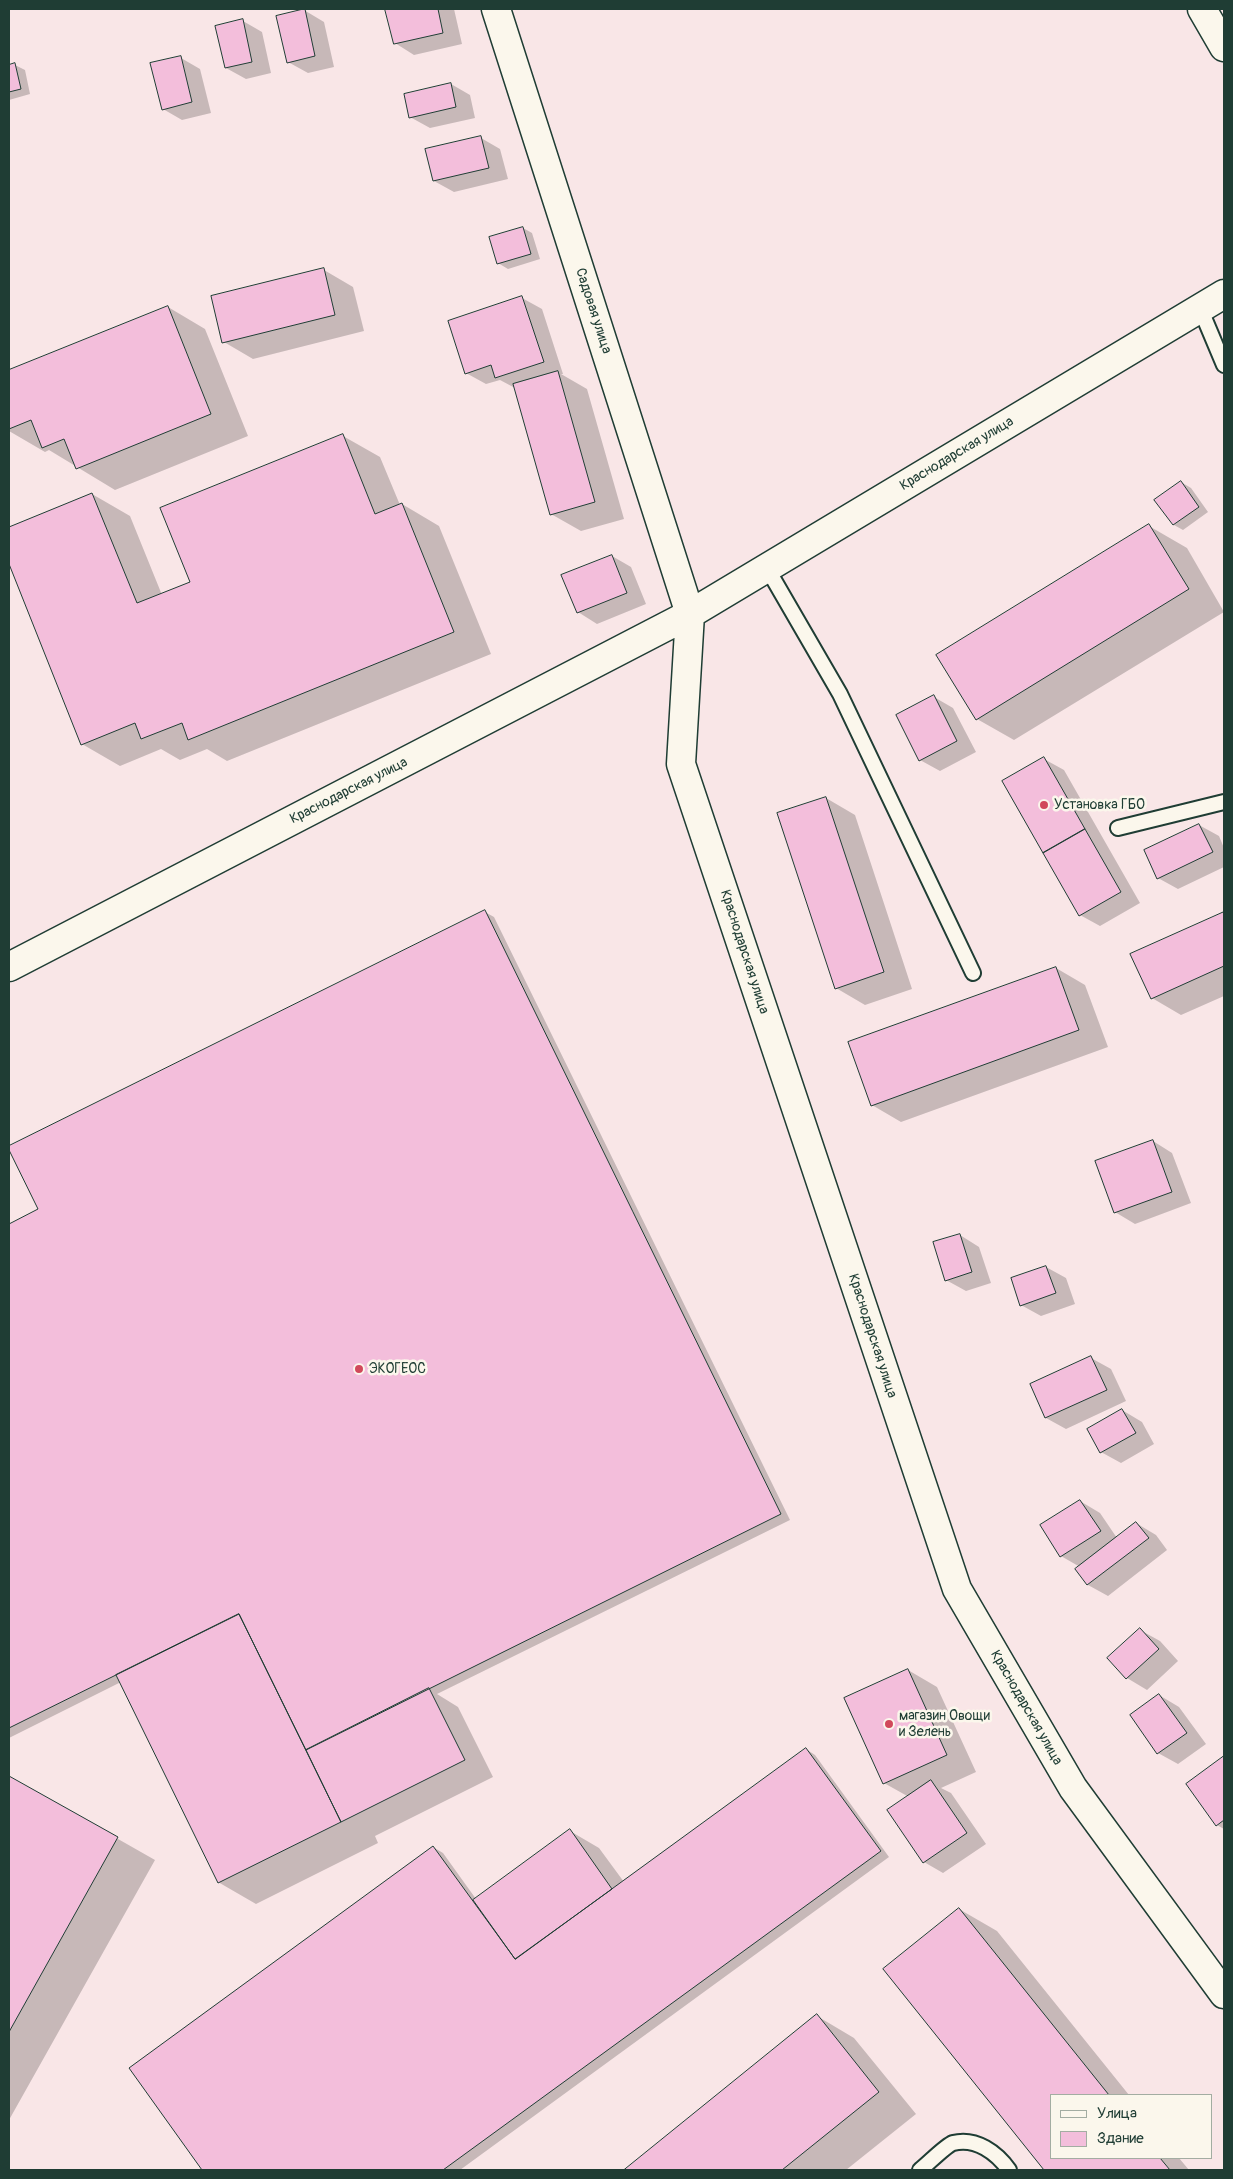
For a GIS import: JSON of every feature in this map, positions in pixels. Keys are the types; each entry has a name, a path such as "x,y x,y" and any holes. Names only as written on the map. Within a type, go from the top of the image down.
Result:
{"street":[{"name":"Садовая улица","path":"496,9 690,614"},
{"path":"1202,9 1224,47"},
{"name":"Краснодарская улица","path":"9,967 690,614 1224,294"},
{"name":"Краснодарская улица","path":"690,614 681,764 957,1589 1073,1788 1224,1994"}],"lane":[{"path":"1200,308 1224,365"},
{"path":"766,568 840,694 973,972"},
{"path":"1118,828 1224,802"},
{"path":"920,2170 952,2143 978,2143 1009,2170"}],"building":[{"path":"305,9 315,56 287,63 276,16"},
{"path":"385,9 438,9 443,33 394,44"},
{"path":"243,19 252,62 225,68 215,26"},
{"path":"181,56 192,102 162,110 150,63"},
{"path":"15,63 21,89 9,92 9,65"},
{"path":"451,83 456,107 409,118 404,94"},
{"path":"481,136 489,168 433,181 425,149"},
{"path":"523,227 531,254 497,264 489,237"},
{"path":"324,268 335,315 222,343 211,296"},
{"path":"522,296 544,362 495,378 491,365 465,374 448,321"},
{"path":"168,306 211,414 76,469 64,439 42,448 31,420 9,429 9,370"},
{"path":"558,371 595,502 550,515 513,384"},
{"path":"343,434 375,514 402,503 454,632 188,740 182,723 141,739 135,723 81,745 9,564 9,527 92,493 137,603 190,582 160,508"},
{"path":"1181,481 1199,507 1173,525 1154,500"},
{"path":"1149,524 1189,589 976,720 936,655"},
{"path":"612,555 627,593 577,613 561,575"},
{"path":"934,695 957,741 919,761 896,715"},
{"name":"Установка ГБО","path":"1044,757 1085,829 1043,853 1002,781"},
{"path":"826,797 884,972 835,989 777,813"},
{"path":"1199,824 1213,852 1157,879 1144,850"},
{"path":"1085,829 1121,892 1079,916 1043,853"},
{"name":"ЭКОГЕОС","path":"485,910 781,1514 306,1750 239,1614 9,1728 9,1224 38,1209 9,1150 9,1146"},
{"path":"1224,912 1224,966 1151,999 1130,954"},
{"path":"1056,967 1079,1030 871,1106 848,1042"},
{"path":"1153,1140 1172,1192 1114,1213 1095,1161"},
{"path":"960,1234 972,1272 945,1281 933,1242"},
{"path":"1046,1266 1056,1293 1020,1306 1011,1278"},
{"path":"1091,1356 1107,1390 1045,1418 1030,1384"},
{"path":"1122,1409 1136,1433 1100,1453 1087,1429"},
{"path":"1080,1500 1101,1531 1060,1557 1040,1525"},
{"path":"1136,1522 1149,1538 1087,1585 1075,1569"},
{"path":"239,1614 341,1822 218,1883 116,1675"},
{"path":"1140,1628 1159,1649 1126,1679 1107,1658"},
{"path":"908,1669 947,1755 883,1784 844,1698"},
{"path":"429,1688 465,1760 341,1822 306,1750"},
{"path":"1159,1694 1187,1733 1157,1754 1130,1715"},
{"path":"806,1748 881,1851 443,2170 202,2170 129,2068 433,1846 515,1959"},
{"path":"1224,1756 1224,1820 1216,1826 1186,1784"},
{"path":"9,1776 118,1837 9,2032"},
{"path":"931,1780 967,1833 923,1863 887,1810"},
{"path":"570,1829 612,1889 515,1959 473,1900"},
{"path":"959,1908 1108,2094 1050,2094 1050,2159 1161,2159 1170,2170 1044,2170 883,1969"},
{"path":"817,2014 879,2092 782,2170 624,2170"}],"place":[{"name":"Установка ГБО","path":"1044,805"},
{"name":"ЭКОГЕОС","path":"359,1369"},
{"name":"магазин Овощи и Зелень","path":"889,1724"}]}
